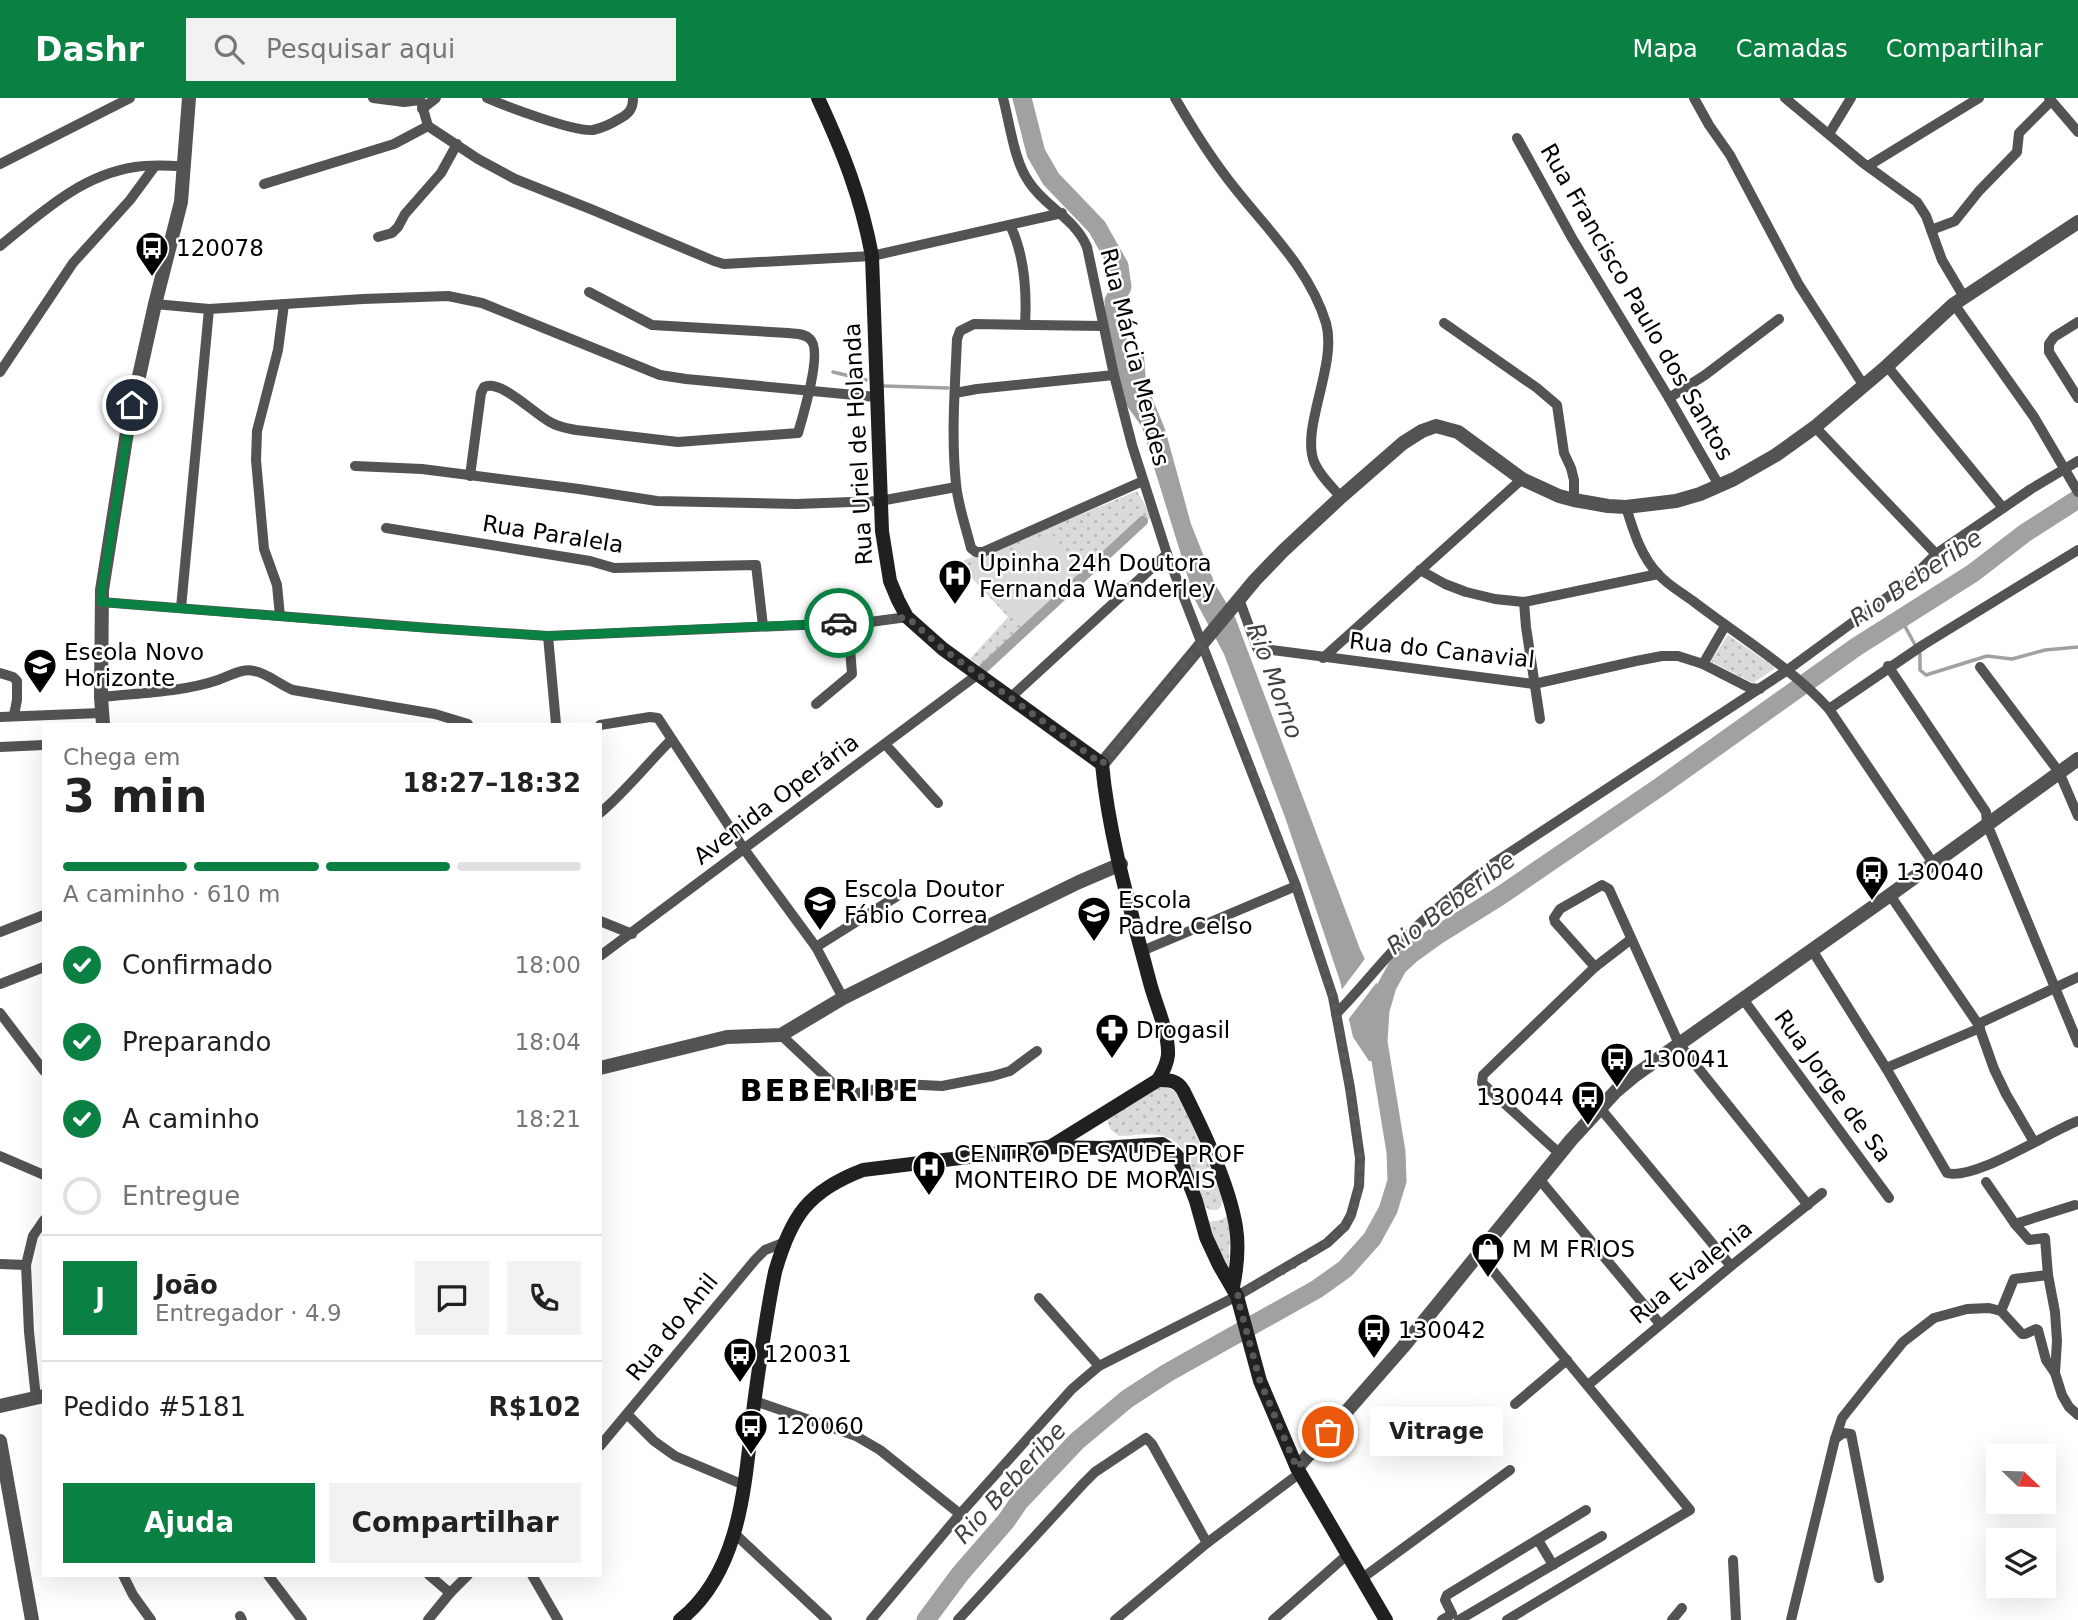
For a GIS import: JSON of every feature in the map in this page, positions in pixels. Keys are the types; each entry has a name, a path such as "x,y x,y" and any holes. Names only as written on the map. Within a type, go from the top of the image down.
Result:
{"main road":[{"name":"Rua Uriel de Holanda","path":"818,98 855,186 872,256 880,501 885,560 890,581 907,617 943,649 1102,764"},
{"path":"1049,1147 1158,1080 1165,1069 1168,1055 1105,799 1102,764"},
{"path":"1158,1080 1170,1080 1179,1084 1183,1090 1222,1177 1236,1227 1235,1292"},
{"path":"1098,1116 1091,1134 1093,1140 1103,1148"},
{"path":"680,1620 694,1609 708,1592 735,1534 772,1285 783,1242 810,1199 842,1178 863,1170 1049,1147 1103,1148 1162,1144 1178,1157 1196,1201 1206,1237 1235,1292 1260,1381 1298,1471 1386,1620"},
{"path":"1206,1237 1215,1242 1228,1241 1236,1227"}],"street":[{"path":"0,164 130,98"},
{"path":"0,717 14,715 102,719 102,590 128,426 181,202 189,98"},
{"path":"373,98 404,102 421,102 436,98"},
{"path":"488,98 550,120 589,130 601,128 622,118 628,114 632,103"},
{"name":"Rua Márcia Mendes","path":"870,1620 1072,1389 1100,1366 1327,1243 1345,1226 1351,1216 1360,1186 1360,1158 1339,1010 1206,639 1167,554 1143,481 1114,376 1087,247 1083,237 1062,213 1030,184 1022,172 1003,98"},
{"path":"1175,98 1224,174 1308,281 1319,304 1329,338 1311,449 1314,463 1341,498"},
{"path":"1694,98 1709,125 1731,155 1799,285 1864,386"},
{"path":"1785,98 1917,202 1926,216 1959,301 2057,453 2078,492"},
{"path":"1829,134 1851,98"},
{"path":"1868,166 1979,98"},
{"path":"1931,230 1955,221 1979,191 2017,152 2019,133 2050,100 2078,132"},
{"path":"421,102 428,125 478,159 515,179 714,261 732,264 872,256 1062,213"},
{"path":"264,184 394,144 428,125"},
{"name":"Rua Francisco Paulo dos Santos","path":"1517,138 1572,238 1720,486"},
{"path":"378,237 392,233 398,227 405,214 441,173 457,144"},
{"path":"0,372 73,264 130,200 155,166"},
{"path":"0,246 82,184 123,169 184,166"},
{"path":"1102,764 1236,603 1283,551 1403,443 1422,430 1436,426 1458,432 1522,479 1559,496 1626,507 1676,501 1720,486 1776,456 1864,386 1959,301 2078,222"},
{"path":"1010,225 1019,244 1023,270 1027,298 1025,325"},
{"path":"470,476 481,393 488,385 503,389 549,422 561,427 678,442 798,433 809,390 815,348 812,340 804,335 652,326 589,292"},
{"path":"155,304 209,309 439,295 482,303 660,374 686,379 876,397"},
{"path":"280,616 277,585 264,549 256,460 257,431 278,350 284,304"},
{"path":"181,608 209,309"},
{"path":"1669,398 1779,318"},
{"path":"2076,390 2049,352 2049,344 2054,337 2078,322"},
{"path":"1444,323 1557,405 1564,453 1574,480 1574,500"},
{"path":"1103,326 974,324 960,331 957,339 952,420 956,487 971,548 976,552 983,552 1143,481"},
{"path":"1887,366 2003,508"},
{"path":"955,393 1114,376"},
{"path":"1815,427 1936,554"},
{"path":"1339,1010 1410,932 1491,865 1760,689 1908,582 1936,554 2078,461"},
{"path":"355,466 410,468 657,501 796,504 880,501 956,487"},
{"path":"1323,658 1522,479"},
{"path":"1626,507 1642,550 1658,574 1816,694 1829,709 1933,863"},
{"name":"Rua Paralela","path":"386,528 590,561 614,568 756,565 763,626"},
{"path":"1829,709 1888,666 2078,550"},
{"path":"1010,698 1167,554"},
{"path":"1420,570 1466,592 1524,602 1658,574"},
{"path":"101,602 548,636 848,623 907,617"},
{"path":"1524,602 1540,719"},
{"name":"Rua do Canavial","path":"1236,603 1257,648 1534,684 1662,656 1678,656 1703,664 1750,688 1760,689"},
{"path":"816,704 852,674 848,623"},
{"path":"1703,664 1725,626"},
{"path":"548,636 556,723"},
{"path":"1888,666 1986,812 1987,824 2078,1043"},
{"path":"1980,667 2059,772 2078,817"},
{"path":"101,697 191,686 252,670 293,690 423,712 464,723"},
{"path":"0,673 17,681 14,715"},
{"name":"Avenida Operária","path":"602,955 977,675"},
{"path":"602,725 653,716 660,722 744,849 816,947 843,998"},
{"path":"602,811 671,740"},
{"path":"885,744 938,803"},
{"path":"0,747 42,745"},
{"path":"1115,1620 1298,1471 1404,1347 1560,1154 1616,1091 2078,758"},
{"path":"602,1068 727,1037 780,1035 843,998 1121,864"},
{"path":"1142,951 1296,886"},
{"path":"1595,967 1555,922 1556,914 1598,886 1606,886 1679,1044 1808,1205"},
{"path":"816,947 909,888"},
{"path":"1890,895 1979,1026 1994,1069 2034,1142"},
{"path":"0,932 42,916"},
{"path":"602,922 632,934"},
{"path":"1560,1154 1482,1083 1482,1079 1486,1072 1595,967 1630,940"},
{"path":"1812,950 1886,1068 1944,1170 1954,1175 1969,1171 2078,1121"},
{"path":"0,984 42,968"},
{"path":"1886,1068 2078,977"},
{"name":"Rua Jorge de Sa","path":"1743,999 1889,1198"},
{"path":"0,1013 42,1068"},
{"path":"780,1035 841,1090 853,1094 902,1084 942,1086 993,1076 1010,1070 1037,1051"},
{"path":"1600,1108 1731,1266"},
{"path":"0,1156 42,1174"},
{"path":"1540,1180 1660,1324"},
{"path":"1986,1182 2029,1240 2045,1238 2055,1312 2055,1373"},
{"name":"Rua Evalenia","path":"1588,1385 1822,1193"},
{"path":"2015,1224 2074,1205"},
{"path":"0,1406 40,1397 29,1332 26,1265 33,1236 42,1223"},
{"name":"Rua do Anil","path":"602,1444 755,1260 765,1250 783,1242"},
{"path":"1479,1254 1690,1510 1507,1620"},
{"path":"0,1264 26,1265"},
{"path":"2001,1311 2014,1279 2048,1275"},
{"path":"1039,1298 1100,1366"},
{"path":"1791,1620 1842,1418 1903,1342 1934,1318 1949,1312 1979,1308 2001,1311 2022,1334 2038,1330 2046,1360 2055,1373 2062,1395 2078,1415"},
{"path":"1515,1404 1567,1360"},
{"path":"755,1401 856,1436 880,1450 960,1514"},
{"path":"628,1415 675,1457 744,1485"},
{"path":"1835,1438 1843,1433 1850,1434 1879,1578"},
{"path":"958,1620 1095,1472 1146,1438 1152,1444 1207,1543"},
{"path":"0,1441 33,1620"},
{"path":"1361,1579 1510,1470"},
{"path":"1586,1510 1447,1595 1445,1600 1453,1618 1602,1536"},
{"path":"735,1534 827,1620"},
{"path":"1538,1539 1553,1565"},
{"path":"1273,1620 1347,1555"},
{"path":"1733,1560 1736,1620"},
{"path":"124,1577 150,1620"},
{"path":"270,1577 302,1620"},
{"path":"431,1577 450,1593"},
{"path":"428,1620 466,1577"},
{"path":"533,1577 558,1620"},
{"path":"1672,1620 1682,1608"}],"shaded area":[{"path":"1144,356 1146,383 1165,429 1191,524 1215,584 1235,617 1360,949 1379,988 1372,1012 1374,1061 1369,1061 1353,1037 1340,981 1286,820 1224,654 1195,600 1123,360"},
{"path":"1137,491 1152,517 985,669 970,659 1008,617 958,563 977,555 985,555"},
{"path":"1051,533 1083,571 1021,625 971,569"},
{"path":"1728,635 1774,669 1753,683 1712,662"},
{"path":"1166,1086 1179,1094 1223,1199 1217,1210 1204,1206 1183,1150 1176,1143 1162,1135 1154,1134 1119,1136 1110,1129 1107,1119 1153,1087"},
{"path":"1228,1215 1229,1273 1207,1222 1221,1220"}],"pier":[{"path":"1367,956 1377,982 1348,1020 1340,992"}],"waterway":[{"name":"Rio Morno","path":"1022,98 1036,153 1051,179 1097,227 1119,266 1122,287 1114,301 1118,351 1122,365 1128,372 1132,397 1148,419"},
{"path":"833,372 866,380"},
{"path":"884,386 948,388"},
{"name":"Rio Beberibe","path":"926,1620 1019,1502 1077,1441 1127,1399 1167,1373 1317,1289 1345,1269 1372,1239 1388,1210 1397,1181 1396,1152 1378,1042 1380,1010 1387,986 1398,966 1436,936 1500,896 1661,786 1856,647 1973,573 2025,533 2078,499"},
{"path":"984,668 1143,521"},
{"path":"1901,619 1920,654 1920,670 1926,675 1987,656 2012,659 2045,650 2078,647"}],"way so far":[{"path":"839,623 907,617 977,675 1102,764 1202,643 1303,902 1333,997 1350,1088 1360,1158 1360,1186 1351,1216 1345,1226 1327,1243 1237,1296 1260,1381 1297,1468 1328,1432"}],"place":[{"name":"120078","path":"152,278"},
{"name":"Upinha 24h Doutora Fernanda Wanderley","path":"955,606"},
{"name":"Escola Novo Horizonte","path":"40,695"},
{"name":"130040","path":"1872,902"},
{"name":"Escola Doutor Fábio Correa","path":"820,932"},
{"name":"Escola Padre Celso","path":"1094,943"},
{"name":"Drogasil","path":"1112,1060"},
{"name":"130041","path":"1617,1089"},
{"name":"130044","path":"1588,1127"},
{"name":"CENTRO DE SAUDE PROF MONTEIRO DE MORAIS","path":"929,1197"},
{"name":"M M FRIOS","path":"1488,1279"},
{"name":"130042","path":"1374,1360"},
{"name":"120031","path":"740,1384"},
{"name":"Vitrage","path":"1328,1432"},
{"name":"120060","path":"751,1456"}],"district":[{"name":"BEBERIBE","path":"830,1091"}],"route":[{"path":"132,405 101,602 548,636 839,623"}]}
